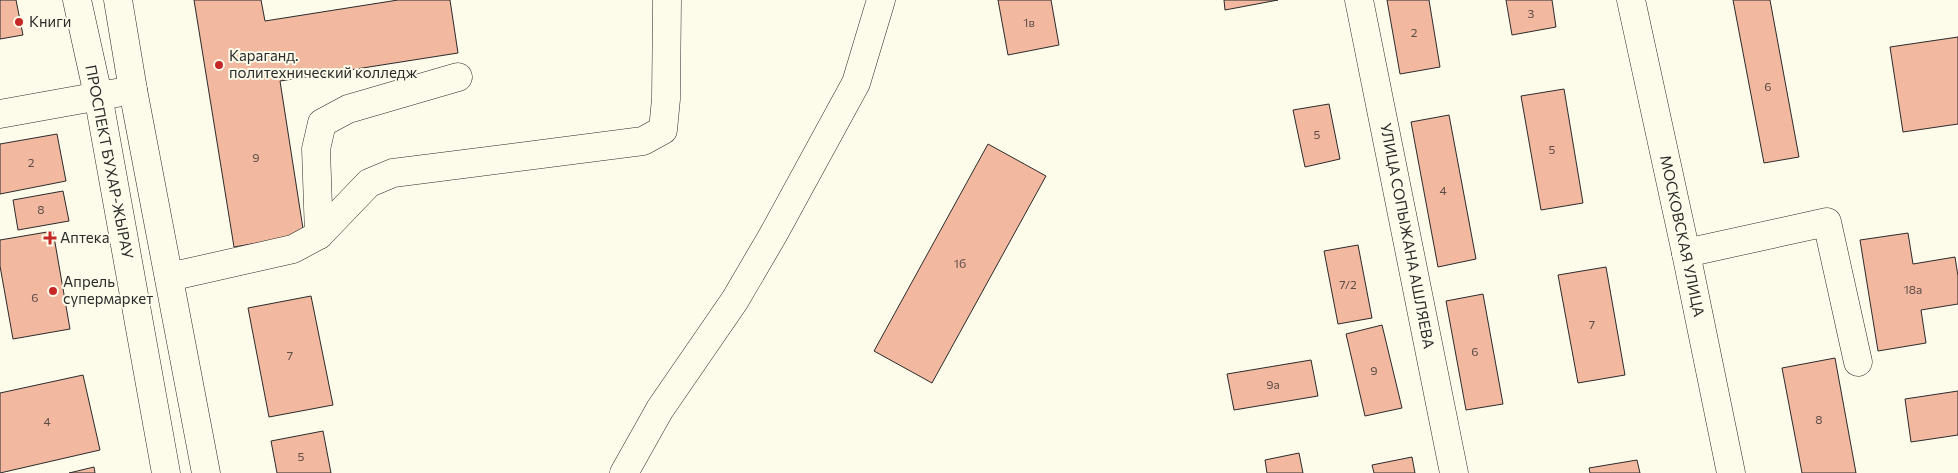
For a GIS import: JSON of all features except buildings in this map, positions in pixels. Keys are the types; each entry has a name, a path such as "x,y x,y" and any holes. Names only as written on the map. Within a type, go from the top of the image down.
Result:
{"street":[{"name":"ПРОСПЕКТ БУХАР-ЖЫРАУ","path":"77,0 98,95 166,473"},
{"path":"118,0 133,90 206,473"},
{"path":"168,277 293,249 319,235 369,183 393,173 643,141 663,130 666,99 668,0"},
{"path":"624,473 660,409 735,300 773,235 856,83 881,0"},
{"name":"УЛИЦА СОПЫЖАНА АШЛЯЕВА","path":"1359,0 1454,473"},
{"name":"МОСКОВСКАЯ УЛИЦА","path":"1631,0 1731,473"},
{"path":"319,235 316,149 322,123 348,109 458,77"},
{"path":"0,114 133,90"},
{"path":"1686,253 1827,222 1858,362"}],"place":[{"name":"Книги","path":"19,22"},
{"name":"Караганд. политехнический колледж","path":"219,65"},
{"name":"Аптека","path":"50,238"},
{"name":"Апрель супермаркет","path":"53,291"}]}
